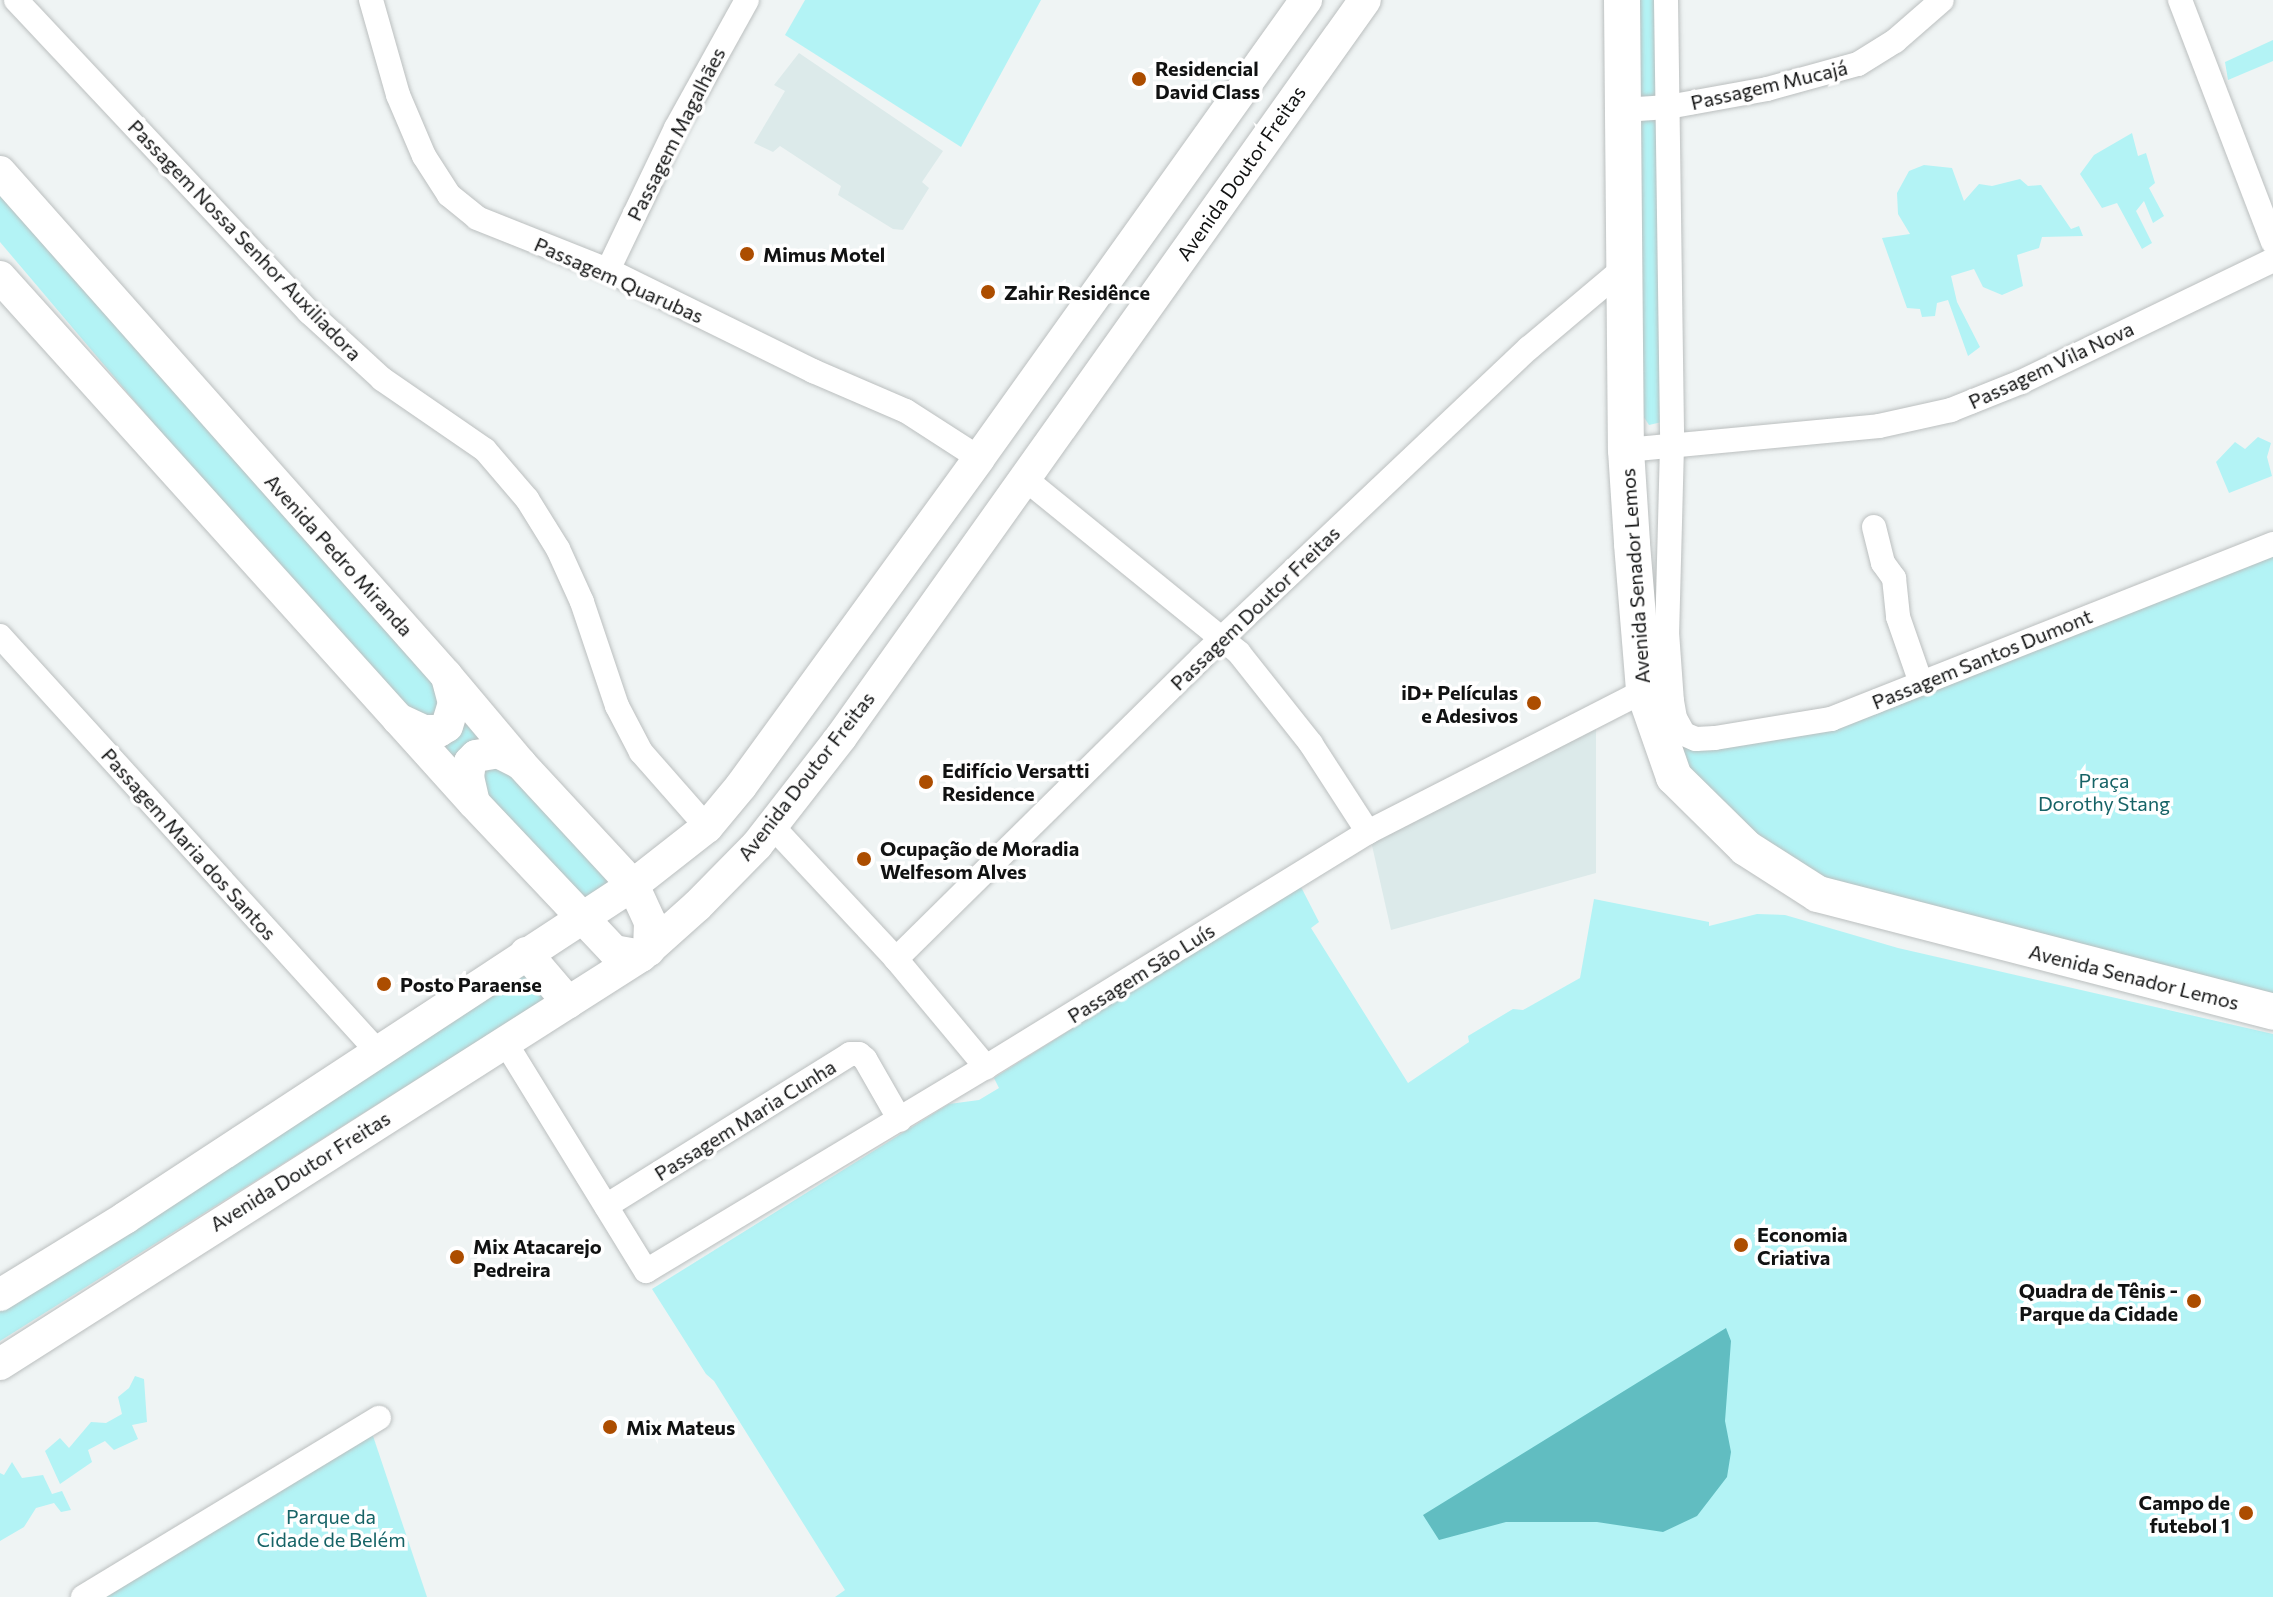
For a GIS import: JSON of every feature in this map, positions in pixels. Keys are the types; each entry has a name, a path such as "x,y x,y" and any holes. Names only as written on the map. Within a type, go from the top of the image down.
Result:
{"main road":[{"name":"Avenida Doutor Freitas","path":"0,1364 645,953 773,827 1365,0"},
{"name":"Avenida Senador Lemos","path":"1622,0 1626,450 1644,691 1664,752 1683,789 1746,848 1818,894 2273,1012"},
{"path":"0,1295 125,1218 633,885 707,827 741,786 979,458 1297,13 1307,33 1320,47 1323,58"},
{"name":"Avenida Pedro Miranda","path":"0,172 446,675 520,763 633,885 650,922 645,953"},
{"path":"0,277 474,803 614,951 645,953"},
{"path":"398,719 424,731 439,731 447,726 454,703 446,675"},
{"path":"474,803 468,777 470,762 476,756 498,752 520,763"},
{"path":"526,953 568,1002"}],"street":[{"name":"Passagem Nossa Senhor Auxiliadora","path":"16,0 309,312 382,379 485,450 527,499 558,549 582,602 617,706 641,752 707,827"},
{"name":"Passagem Quarubas","path":"371,0 398,95 424,156 449,195 477,218 608,270 813,371 906,411 979,458"},
{"name":"Passagem Magalhães","path":"608,270 676,128 747,0"},
{"name":"Avenida Senador Lemos","path":"1666,0 1672,446 1667,632 1672,701 1675,718 1684,734"},
{"name":"Passagem Mucajá","path":"1623,110 1668,107 1815,78 1858,64 1895,41 1942,0"},
{"path":"2180,0 2273,242"},
{"name":"Passagem Vila Nova","path":"1626,450 1879,426 1951,410 2021,382 2273,260"},
{"name":"Passagem Doutor Freitas","path":"896,959 1222,638 1529,348 1624,268"},
{"path":"1024,478 1239,653 1311,744 1368,832"},
{"path":"1874,527 1883,563 1894,578 1898,617 1921,683"},
{"name":"Passagem Santos Dumont","path":"1684,734 1696,739 1715,738 1831,719 2273,544"},
{"name":"Passagem Maria dos Santos","path":"0,636 378,1052"},
{"name":"Passagem São Luís","path":"606,1206 646,1271 900,1120 1368,832 1644,691"},
{"path":"773,827 896,959 986,1067"},
{"path":"505,1042 606,1206"},
{"name":"Passagem Maria Cunha","path":"606,1206 850,1054 859,1054 865,1059 900,1120"},
{"path":"83,1597 379,1418"}],"shaded area":[{"path":"799,53 943,151 922,182 929,188 903,230 893,229 838,195 841,186 780,146 773,152 754,143 785,91 774,85"},
{"path":"1596,726 1596,873 1391,930 1371,841"},
{"path":"1726,1328 1731,1341 1725,1421 1731,1452 1727,1477 1697,1516 1663,1532 1597,1522 1506,1522 1439,1540 1423,1515"}],"green space":[{"path":"805,0 1041,0 961,147 785,35"},
{"path":"1629,0 1656,0 1662,422 1649,425 1634,402"},
{"path":"2273,40 2273,61 2228,80 2225,62"},
{"path":"2132,133 2138,156 2146,153 2155,183 2149,188 2164,216 2153,223 2144,201 2136,211 2152,243 2142,249 2117,203 2102,208 2080,174 2094,155"},
{"path":"1924,165 1952,168 1964,201 1979,184 1992,186 2020,179 2028,186 2041,185 2071,229 2079,226 2083,236 2042,237 2039,248 2017,255 2023,286 2002,295 1983,287 1974,269 1951,276 1957,302 1980,347 1968,356 1948,300 1937,303 1935,316 1922,317 1920,309 1907,308 1882,238 1910,234 1898,214 1897,193 1909,171"},
{"path":"0,192 433,674 444,717 412,719 198,476 0,242"},
{"path":"2258,437 2271,443 2267,457 2272,476 2229,493 2216,462 2235,442 2245,449"},
{"name":"Praça Dorothy Stang","path":"2273,544 2273,1011 1852,905 1674,777 1684,734 1831,719"},
{"path":"458,715 502,749 462,781 439,737"},
{"path":"485,767 520,772 610,884 583,902 482,789"},
{"path":"1300,885 1319,922 1311,928 1408,1083 1469,1042 1468,1036 1513,1009 1523,1010 1580,978 1594,899 1709,922 1709,926 1757,914 1785,915 1898,948 2273,1034 2273,1597 835,1597 845,1590 714,1381 706,1374 652,1289 949,1104 979,1100 999,1088 994,1078"},
{"path":"525,961 550,996 0,1341 0,1302"},
{"path":"135,1376 144,1379 147,1422 132,1425 138,1439 114,1450 105,1441 88,1450 92,1462 60,1484 45,1451 60,1438 69,1448 91,1422 106,1423 122,1414 118,1397 129,1388"},
{"name":"Parque da Cidade de Belém","path":"369,1424 427,1597 95,1597"},
{"path":"12,1462 22,1478 43,1475 52,1494 62,1491 71,1510 61,1512 54,1503 36,1508 24,1527 0,1541 0,1473 4,1475"}],"place":[{"name":"Residencial David Class","path":"1139,79"},
{"name":"Mimus Motel","path":"747,254"},
{"name":"Zahir Residênce","path":"988,292"},
{"name":"iD+ Películas e Adesivos","path":"1534,703"},
{"name":"Edifício Versatti Residence","path":"926,782"},
{"name":"Ocupação de Moradia Welfesom Alves","path":"864,859"},
{"name":"Posto Paraense","path":"384,984"},
{"name":"Economia Criativa","path":"1741,1245"},
{"name":"Mix Atacarejo Pedreira","path":"457,1257"},
{"name":"Quadra de Tênis - Parque da Cidade","path":"2194,1301"},
{"name":"Mix Mateus","path":"610,1427"},
{"name":"Campo de futebol 1","path":"2246,1513"}]}
